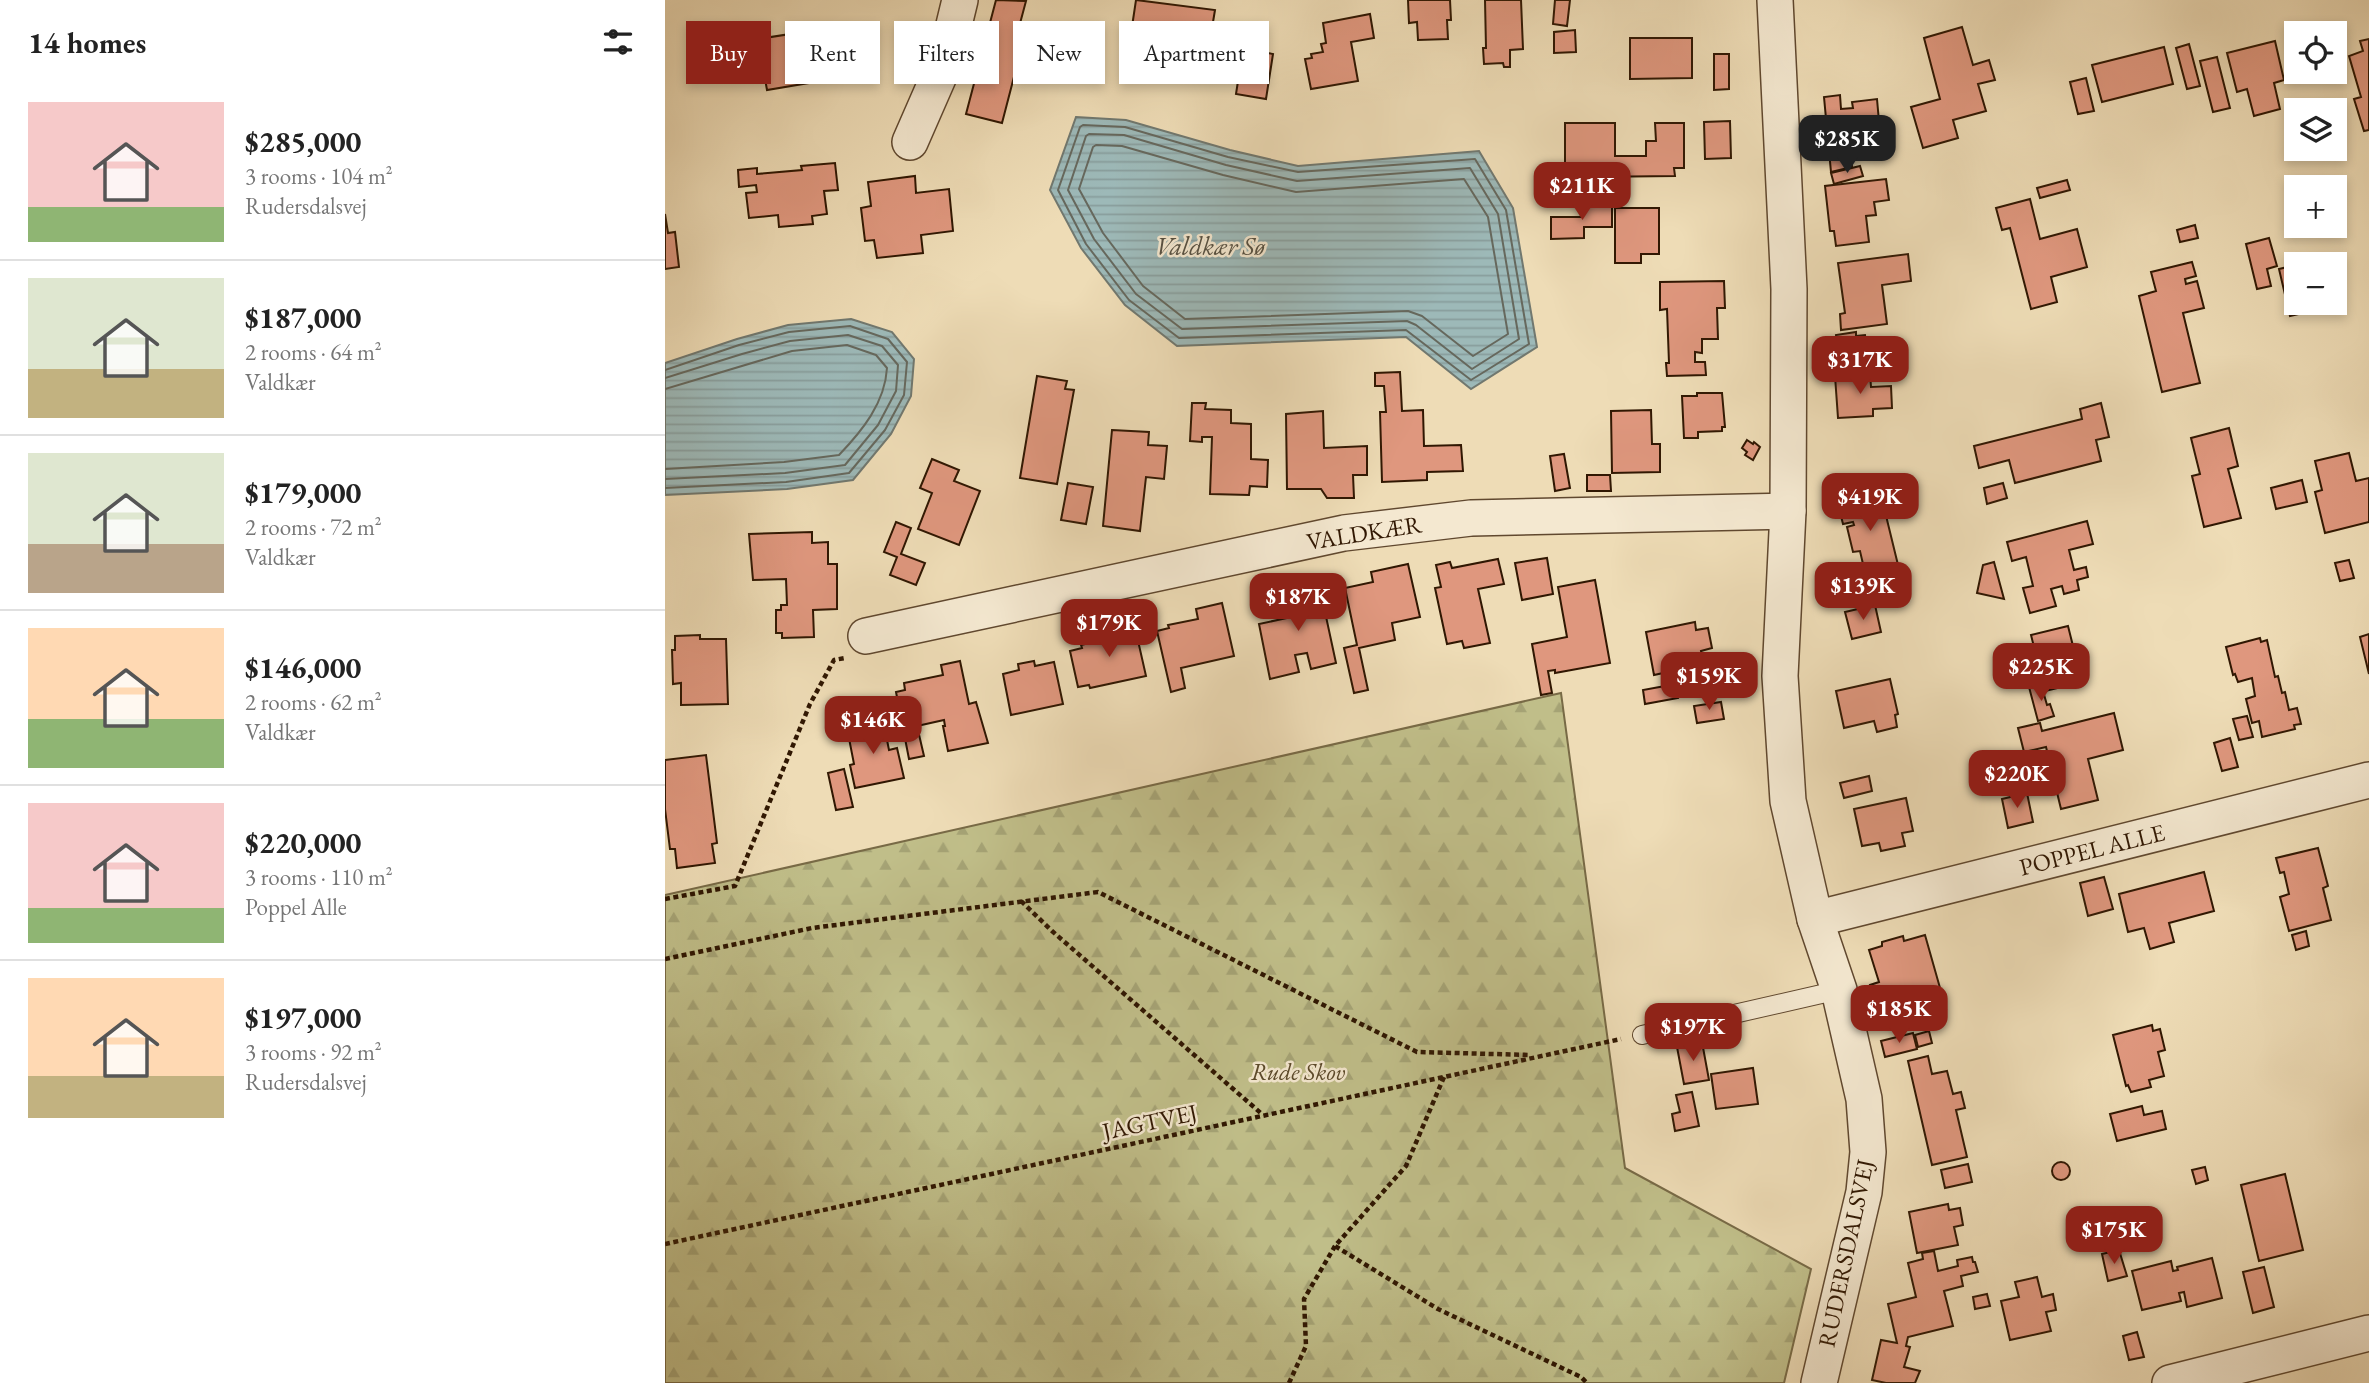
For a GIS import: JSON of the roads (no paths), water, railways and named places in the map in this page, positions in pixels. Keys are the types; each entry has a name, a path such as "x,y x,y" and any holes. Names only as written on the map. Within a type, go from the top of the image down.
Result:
{"street":[{"path":"909,142 945,62 960,0"},
{"name":"RUDERSDALSVEJ","path":"1775,0 1789,289 1788,511 1780,676 1787,791 1815,919 1839,990 1864,1100 1868,1152 1864,1192 1819,1383"},
{"name":"VALDKÆR","path":"858,647 1344,533 1471,518 1788,511"},
{"name":"POPPEL ALLE","path":"1815,919 2369,780"},
{"path":"2170,1383 2369,1333"}],"lane":[{"path":"1642,1035 1839,990"}],"water":[{"name":"Valdkær Sø","path":"1076,117 1126,120 1230,150 1298,166 1479,151 1513,208 1537,347 1471,389 1406,337 1177,346 1125,305 1081,248 1050,190"},
{"path":"851,319 892,332 914,359 911,396 891,434 853,480 787,489 665,495 665,363 788,325"}],"park label":[{"name":"Rude Skov","path":"1298,1072"}]}
